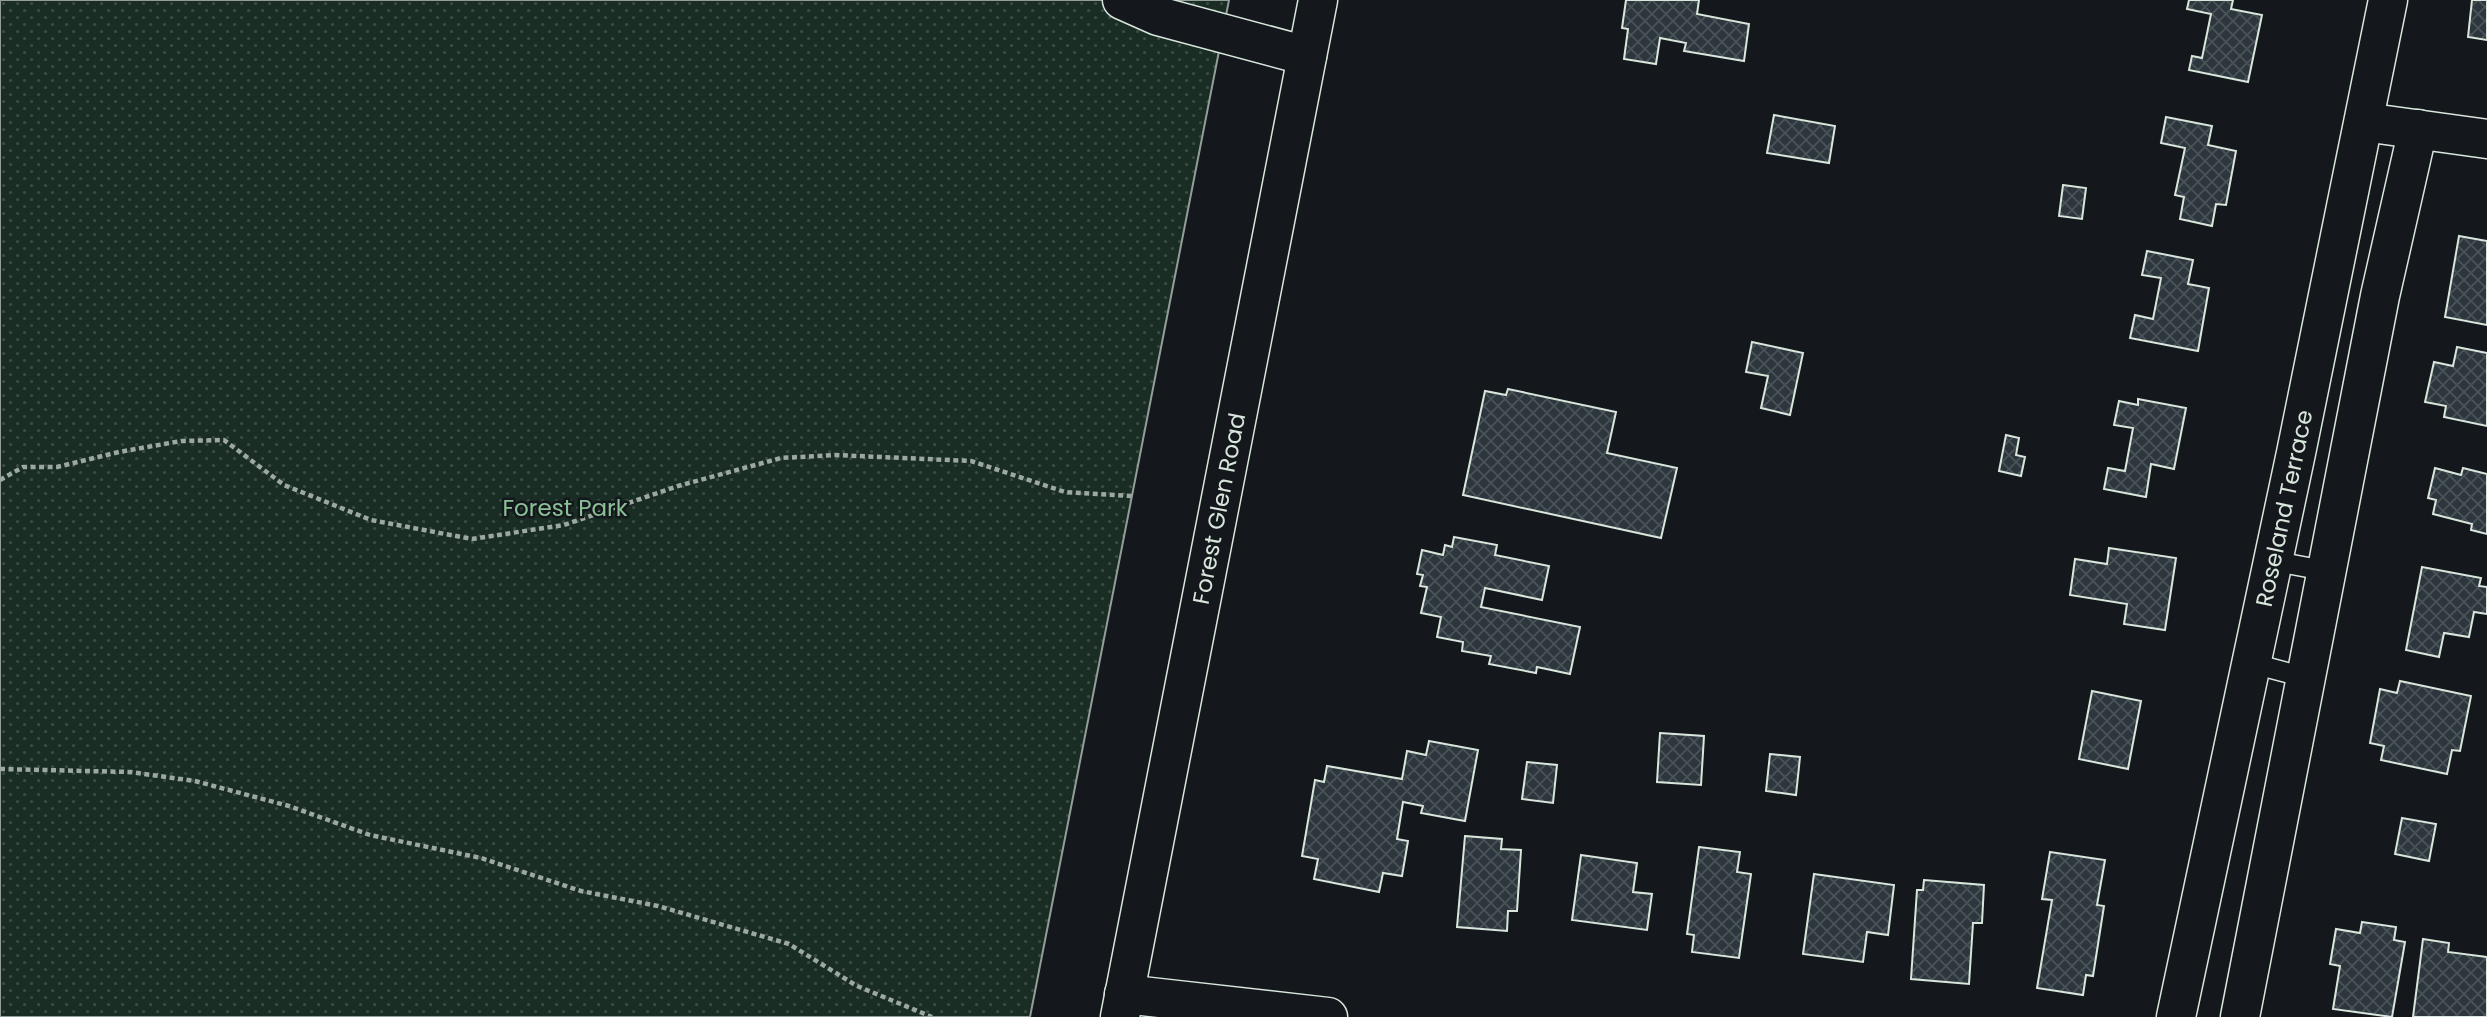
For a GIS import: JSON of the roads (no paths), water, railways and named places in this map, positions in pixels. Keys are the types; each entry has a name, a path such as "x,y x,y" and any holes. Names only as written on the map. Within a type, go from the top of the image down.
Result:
{"street":[{"path":"1122,0 1158,16 1222,35 1307,55"},
{"name":"Forest Glen Road","path":"1122,1006 1318,0"},
{"name":"Roseland Terrace","path":"2176,1017 2388,0"},
{"path":"2364,122 2487,139"},
{"path":"2240,1017 2380,296 2418,130"},
{"path":"1122,1006 1328,1017"}],"lane":[{"path":"2273,561 2327,572"},
{"path":"2251,663 2307,678"}],"park label":[{"name":"Forest Park","path":"565,508"}]}
